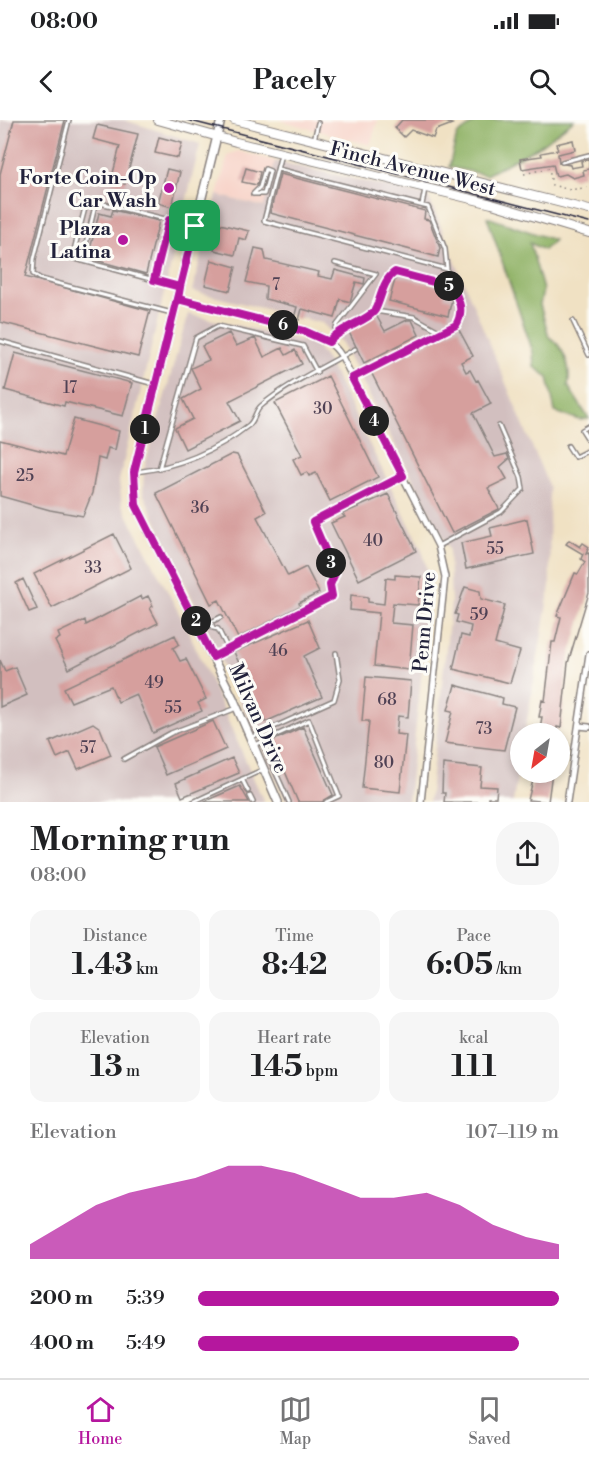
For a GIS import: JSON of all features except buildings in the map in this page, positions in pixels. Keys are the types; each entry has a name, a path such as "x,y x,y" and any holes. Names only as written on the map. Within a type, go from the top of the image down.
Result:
{"main road":[{"name":"Finch Avenue West","path":"158,120 281,153 426,187 589,233"},
{"name":"Finch Avenue West","path":"234,120 313,142 589,210"}],"street":[{"name":"Milvan Drive","path":"221,120 134,472 136,505 237,708 275,801"},
{"name":"Penn Drive","path":"178,299 304,331 329,342 342,357 438,546 445,577 421,802"},
{"path":"567,802 589,654"},
{"path":"579,726 589,727"}],"lane":[{"path":"69,120 34,259 33,274 41,279 174,313"},
{"path":"313,142 318,123"},
{"path":"278,169 428,207 445,249 447,269 264,221 281,153"},
{"path":"562,162 589,155"},
{"path":"265,169 270,171 264,194 253,194 260,187 265,169"},
{"path":"422,206 426,187"},
{"path":"180,287 72,258 85,208 100,203 195,226"},
{"path":"82,261 95,206"},
{"path":"154,280 169,220"},
{"path":"329,342 337,325 376,273 335,263"},
{"path":"352,378 456,325 461,313 459,299 452,287 395,272 386,281 375,311"},
{"path":"335,333 375,311 414,317 441,332"},
{"path":"573,321 589,355"},
{"path":"159,469 196,338 218,326 303,346 317,372"},
{"path":"0,341 155,385"},
{"path":"134,472 159,469 203,453 251,424 259,408 355,350"},
{"path":"438,546 501,512 523,489 521,477 500,426"},
{"path":"589,426 582,429 589,441"},
{"path":"568,446 575,457 589,450"},
{"path":"213,657 332,596 330,585 335,573 313,522 403,476"},
{"path":"199,628 221,617"},
{"path":"211,622 213,628 218,629 228,649"},
{"path":"252,742 334,700 340,679 336,653"},
{"path":"124,759 171,733 237,708"},
{"path":"252,742 262,742 309,720 339,796 326,802"},
{"path":"262,742 289,802"},
{"path":"193,802 263,769"},
{"path":"269,782 279,778"},
{"path":"242,779 248,791"},
{"path":"250,796 253,802"}],"path":[{"path":"525,174 549,168 552,185"},
{"path":"552,185 570,190 589,187"},
{"path":"548,188 552,185"}],"shaded area":[{"path":"0,120 124,120 200,144 119,481 122,505 188,630 264,802 0,802"},
{"path":"279,120 378,120 370,145"},
{"path":"238,151 275,161 265,207 217,195 228,155"},
{"path":"275,161 428,196 549,487 550,586 527,723 510,723 510,783 516,783 513,802 429,802 451,603 449,549 342,343 322,323 192,291 217,195 264,207"},
{"path":"188,314 315,344 330,365 422,550 431,582 408,802 287,802 143,493 144,469"}],"green space":[{"path":"478,120 574,120 538,147 486,175 449,167 457,135"},
{"path":"487,217 554,240 544,250 530,243 543,290 540,305 549,337 559,346 566,358 569,372 568,386 589,419 580,420 555,412 548,377 534,367 533,352"}],"tram line":[{"path":"187,120 589,223"}],"place":[{"name":"Forte Coin-Op Car Wash","path":"169,188"},
{"name":"Plaza Latina","path":"123,240"}],"route":[{"path":"195,226 169,220 154,280 180,287 178,299 315,334 329,342 335,333 375,311 386,281 395,272 452,287 459,299 461,313 456,325 352,378 403,476 313,522 335,573 330,585 332,596 213,657 136,505 134,489 134,472 138,461 155,385 178,299 195,226"}]}
